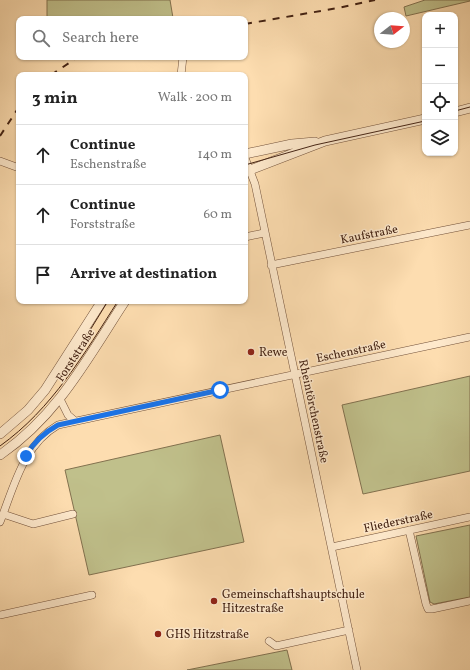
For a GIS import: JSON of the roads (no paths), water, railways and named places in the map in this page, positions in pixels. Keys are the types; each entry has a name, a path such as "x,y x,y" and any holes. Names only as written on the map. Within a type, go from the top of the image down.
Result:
{"street":[{"path":"181,72 183,60"},
{"path":"458,111 470,108"},
{"path":"248,153 292,144 324,141 422,120"},
{"path":"248,171 324,141"},
{"path":"0,161 16,167"},
{"name":"Rheintörchenstraße","path":"248,173 255,184 264,233 357,670"},
{"name":"Kaufstraße","path":"271,265 470,225"},
{"path":"248,236 264,233"},
{"name":"Forststraße","path":"0,434 28,410 45,390 100,304"},
{"name":"Forststraße","path":"0,455 22,440 42,421 60,399 123,304"},
{"name":"Eschenstraße","path":"75,421 470,337"},
{"path":"60,399 68,415 75,421"},
{"path":"0,522 31,448 49,430 58,425 75,421"},
{"path":"3,514 32,524 73,514"},
{"name":"Fliederstraße","path":"332,547 470,517"},
{"path":"409,530 428,608 432,609 470,601"},
{"path":"0,615 92,595"},
{"path":"269,641 276,646 349,630"}],"tram line":[{"path":"458,110 470,107"},
{"path":"248,164 315,145 422,122"},
{"path":"60,379 106,304"},
{"path":"0,446 36,415 66,380 116,304"}],"railway":[{"path":"248,23 375,0"},
{"path":"56,72 74,60"},
{"path":"0,136 16,112"}],"place":[{"name":"Rewe","path":"251,352"},
{"name":"Gemeinschaftshauptschule Hitzestraße","path":"214,601"},
{"name":"GHS Hitzstraße","path":"158,634"}]}
